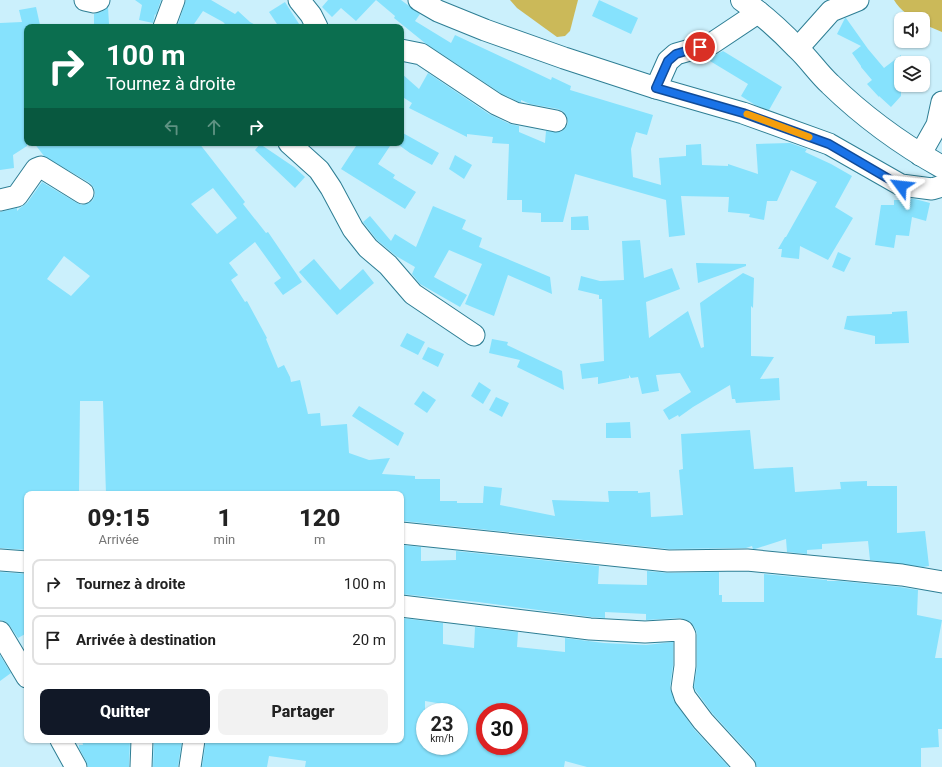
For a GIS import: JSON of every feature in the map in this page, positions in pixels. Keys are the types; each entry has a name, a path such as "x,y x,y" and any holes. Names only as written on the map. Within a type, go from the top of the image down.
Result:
{"main road":[{"path":"751,6 798,48 829,83 857,109 892,136 920,155 942,167"}],"street":[{"path":"85,0 94,2 99,0"},
{"path":"165,24 174,0"},
{"path":"299,0 311,15 316,24"},
{"path":"419,0 438,11 485,30 564,58 656,88 743,113 829,144 901,186 932,189 942,186"},
{"path":"798,48 831,11 858,0"},
{"path":"656,88 668,61 676,54 711,44 751,6"},
{"path":"404,51 422,54 496,104 515,113 556,121"},
{"path":"920,155 937,125 942,102"},
{"path":"292,146 320,170 332,188 353,228 368,248 388,266 412,294 474,336"},
{"path":"0,200 10,199 17,196 36,169 41,167 83,193"},
{"path":"404,533 668,561 747,560 902,575 942,582"},
{"path":"0,560 24,562"},
{"path":"404,606 590,629 645,632 683,631 685,635 685,666 682,688 685,697 703,722 745,767"},
{"path":"0,632 24,672"},
{"path":"63,743 76,767"},
{"path":"141,767 142,743"},
{"path":"190,767 194,743"}],"shaded area":[{"path":"510,0 578,0 570,31 565,36 557,37 517,8"},
{"path":"894,0 942,0 942,32 930,27 930,12 905,12"}],"building":[{"path":"135,0 161,0 153,23 139,20 142,5"},
{"path":"186,0 211,0 235,14 238,11 254,24 225,24 203,11 194,24 178,24"},
{"path":"328,0 376,0 356,21 341,8 332,17 322,7"},
{"path":"376,0 401,0 420,14 415,21 451,43 455,35 551,80 552,77 571,86 570,90 653,115 647,135 636,132 631,149 633,177 661,185 659,158 686,156 686,145 701,144 702,165 728,166 728,164 758,174 756,144 790,143 807,149 805,152 852,176 835,207 853,218 828,260 800,246 799,259 781,257 782,249 778,249 817,182 791,170 777,201 767,201 764,220 749,217 750,214 728,212 729,197 681,196 685,235 669,237 666,200 575,174 563,222 541,222 541,213 522,212 522,200 507,200 509,144 492,143 493,137 467,134 467,137 409,108 412,103 404,98 404,76 419,89 428,73 489,114 510,124 519,126 519,132 545,143 546,131 560,132 565,129 568,123 564,112 558,109 530,104 521,100 521,102 519,102 502,94 425,43 404,26 404,24 401,24 394,18 395,16"},
{"path":"599,0 638,18 631,34 592,16"},
{"path":"285,2 299,24 277,24 269,12"},
{"path":"36,7 40,24 24,24 24,146 27,146 13,155 14,168 0,170 0,23 22,22 19,10"},
{"path":"108,7 109,24 94,24 94,14 103,11"},
{"path":"846,18 868,49 884,68 894,60 894,92 901,92 901,96 891,107 867,84 872,80 852,53 861,46 837,34"},
{"path":"723,51 782,87 769,110 755,105 741,96 748,84 705,58"},
{"path":"404,134 439,153 432,165 400,146 404,146"},
{"path":"36,146 201,146 245,202 243,204 266,233 268,232 302,282 283,295 274,283 281,278 255,242 229,263 238,275 231,280 245,302 247,301 267,338 266,339 278,368 284,365 291,382 300,380 308,414 320,413 321,426 347,424 349,453 369,460 390,458 382,474 415,476 415,479 440,479 440,501 457,501 457,503 483,503 484,486 502,488 500,505 555,516 552,500 609,502 608,491 638,491 638,493 650,492 651,517 683,515 679,470 683,469 681,434 750,430 754,469 793,467 795,492 841,489 840,482 867,481 867,486 897,486 897,533 925,531 929,566 923,567 870,560 868,541 822,544 822,549 807,550 807,554 787,552 786,539 755,549 753,549 752,546 746,548 669,549 404,521 404,491 106,491 103,401 80,401 79,491 24,491 24,550 0,548 0,212 17,208 17,211 27,203 42,182 77,203 82,205 89,203 93,200 95,194 94,188 90,183 44,156","holes":["213,188 237,218 217,234 191,204","64,256 90,276 71,296 47,279"]},
{"path":"258,146 263,146 294,167 305,177 295,188 255,150"},
{"path":"356,146 390,146 378,164 395,175 393,178 416,192 405,209 341,169"},
{"path":"455,155 472,165 464,179 449,169"},
{"path":"900,197 930,203 926,221 912,217 909,236 896,235 894,248 875,245 881,205 894,205 894,200 899,200"},
{"path":"433,206 466,220 462,229 482,238 479,247 550,277 552,294 508,275 494,316 465,304 482,264 449,250 434,277 467,295 460,307 420,284 412,274 415,267 396,256 377,240 363,222 370,216 391,241 395,234 416,247"},
{"path":"588,216 589,230 571,230 571,217"},
{"path":"640,240 644,278 672,268 680,289 646,302 649,338 688,311 701,348 704,347 700,303 743,273 754,278 753,308 751,306 751,356 774,357 760,379 779,378 780,400 736,403 735,399 732,399 730,385 679,417 678,415 669,420 663,410 691,392 680,373 656,375 659,391 642,394 638,377 631,378 629,375 629,378 598,384 598,377 582,379 580,364 604,361 602,299 599,299 599,295 578,290 581,276 600,281 624,280 622,241"},
{"path":"838,252 851,258 844,272 832,267"},
{"path":"314,259 340,290 363,269 374,283 337,315 299,272"},
{"path":"696,263 746,264 746,266 698,283"},
{"path":"907,311 909,343 875,344 875,336 844,329 847,316 892,314 892,312"},
{"path":"407,333 425,342 418,355 400,346"},
{"path":"492,339 508,342 507,345 562,371 564,390 517,367 520,360 489,353"},
{"path":"428,347 444,354 438,367 422,359"},
{"path":"479,382 491,390 483,404 471,396"},
{"path":"423,391 436,400 427,413 414,404"},
{"path":"496,397 509,403 502,417 489,410"},
{"path":"359,406 404,433 398,446 352,416"},
{"path":"630,422 631,438 606,438 606,423"},
{"path":"404,545 421,547 421,561 456,560 456,551 599,566 598,584 647,585 647,571 668,573 719,572 719,595 722,595 722,602 764,602 764,574 918,590 917,615 942,620 935,658 942,658 942,729 938,729 939,747 921,748 921,767 757,767 754,759 712,713 694,687 697,666 697,635 691,622 680,618 646,620 646,614 605,612 605,618 591,617 478,602 404,594"},
{"path":"0,572 24,574 24,635 18,638 5,621 0,620"},
{"path":"404,618 443,623 443,644 474,648 475,627 518,632 517,647 565,652 565,638 604,643 646,645 673,642 673,665 670,687 674,701 694,729 729,767 587,767 565,761 564,767 305,767 306,761 269,756 267,767 202,767 206,743 404,743"},
{"path":"0,655 11,673 0,681"},
{"path":"83,743 130,743 129,767 88,767 79,748 79,745 83,745"},
{"path":"154,743 182,743 178,767 153,767"}],"slow traffic":[{"path":"747,114 809,137"}],"route":[{"path":"700,47 676,54 668,61 656,88 743,113 829,144 901,186"}]}
